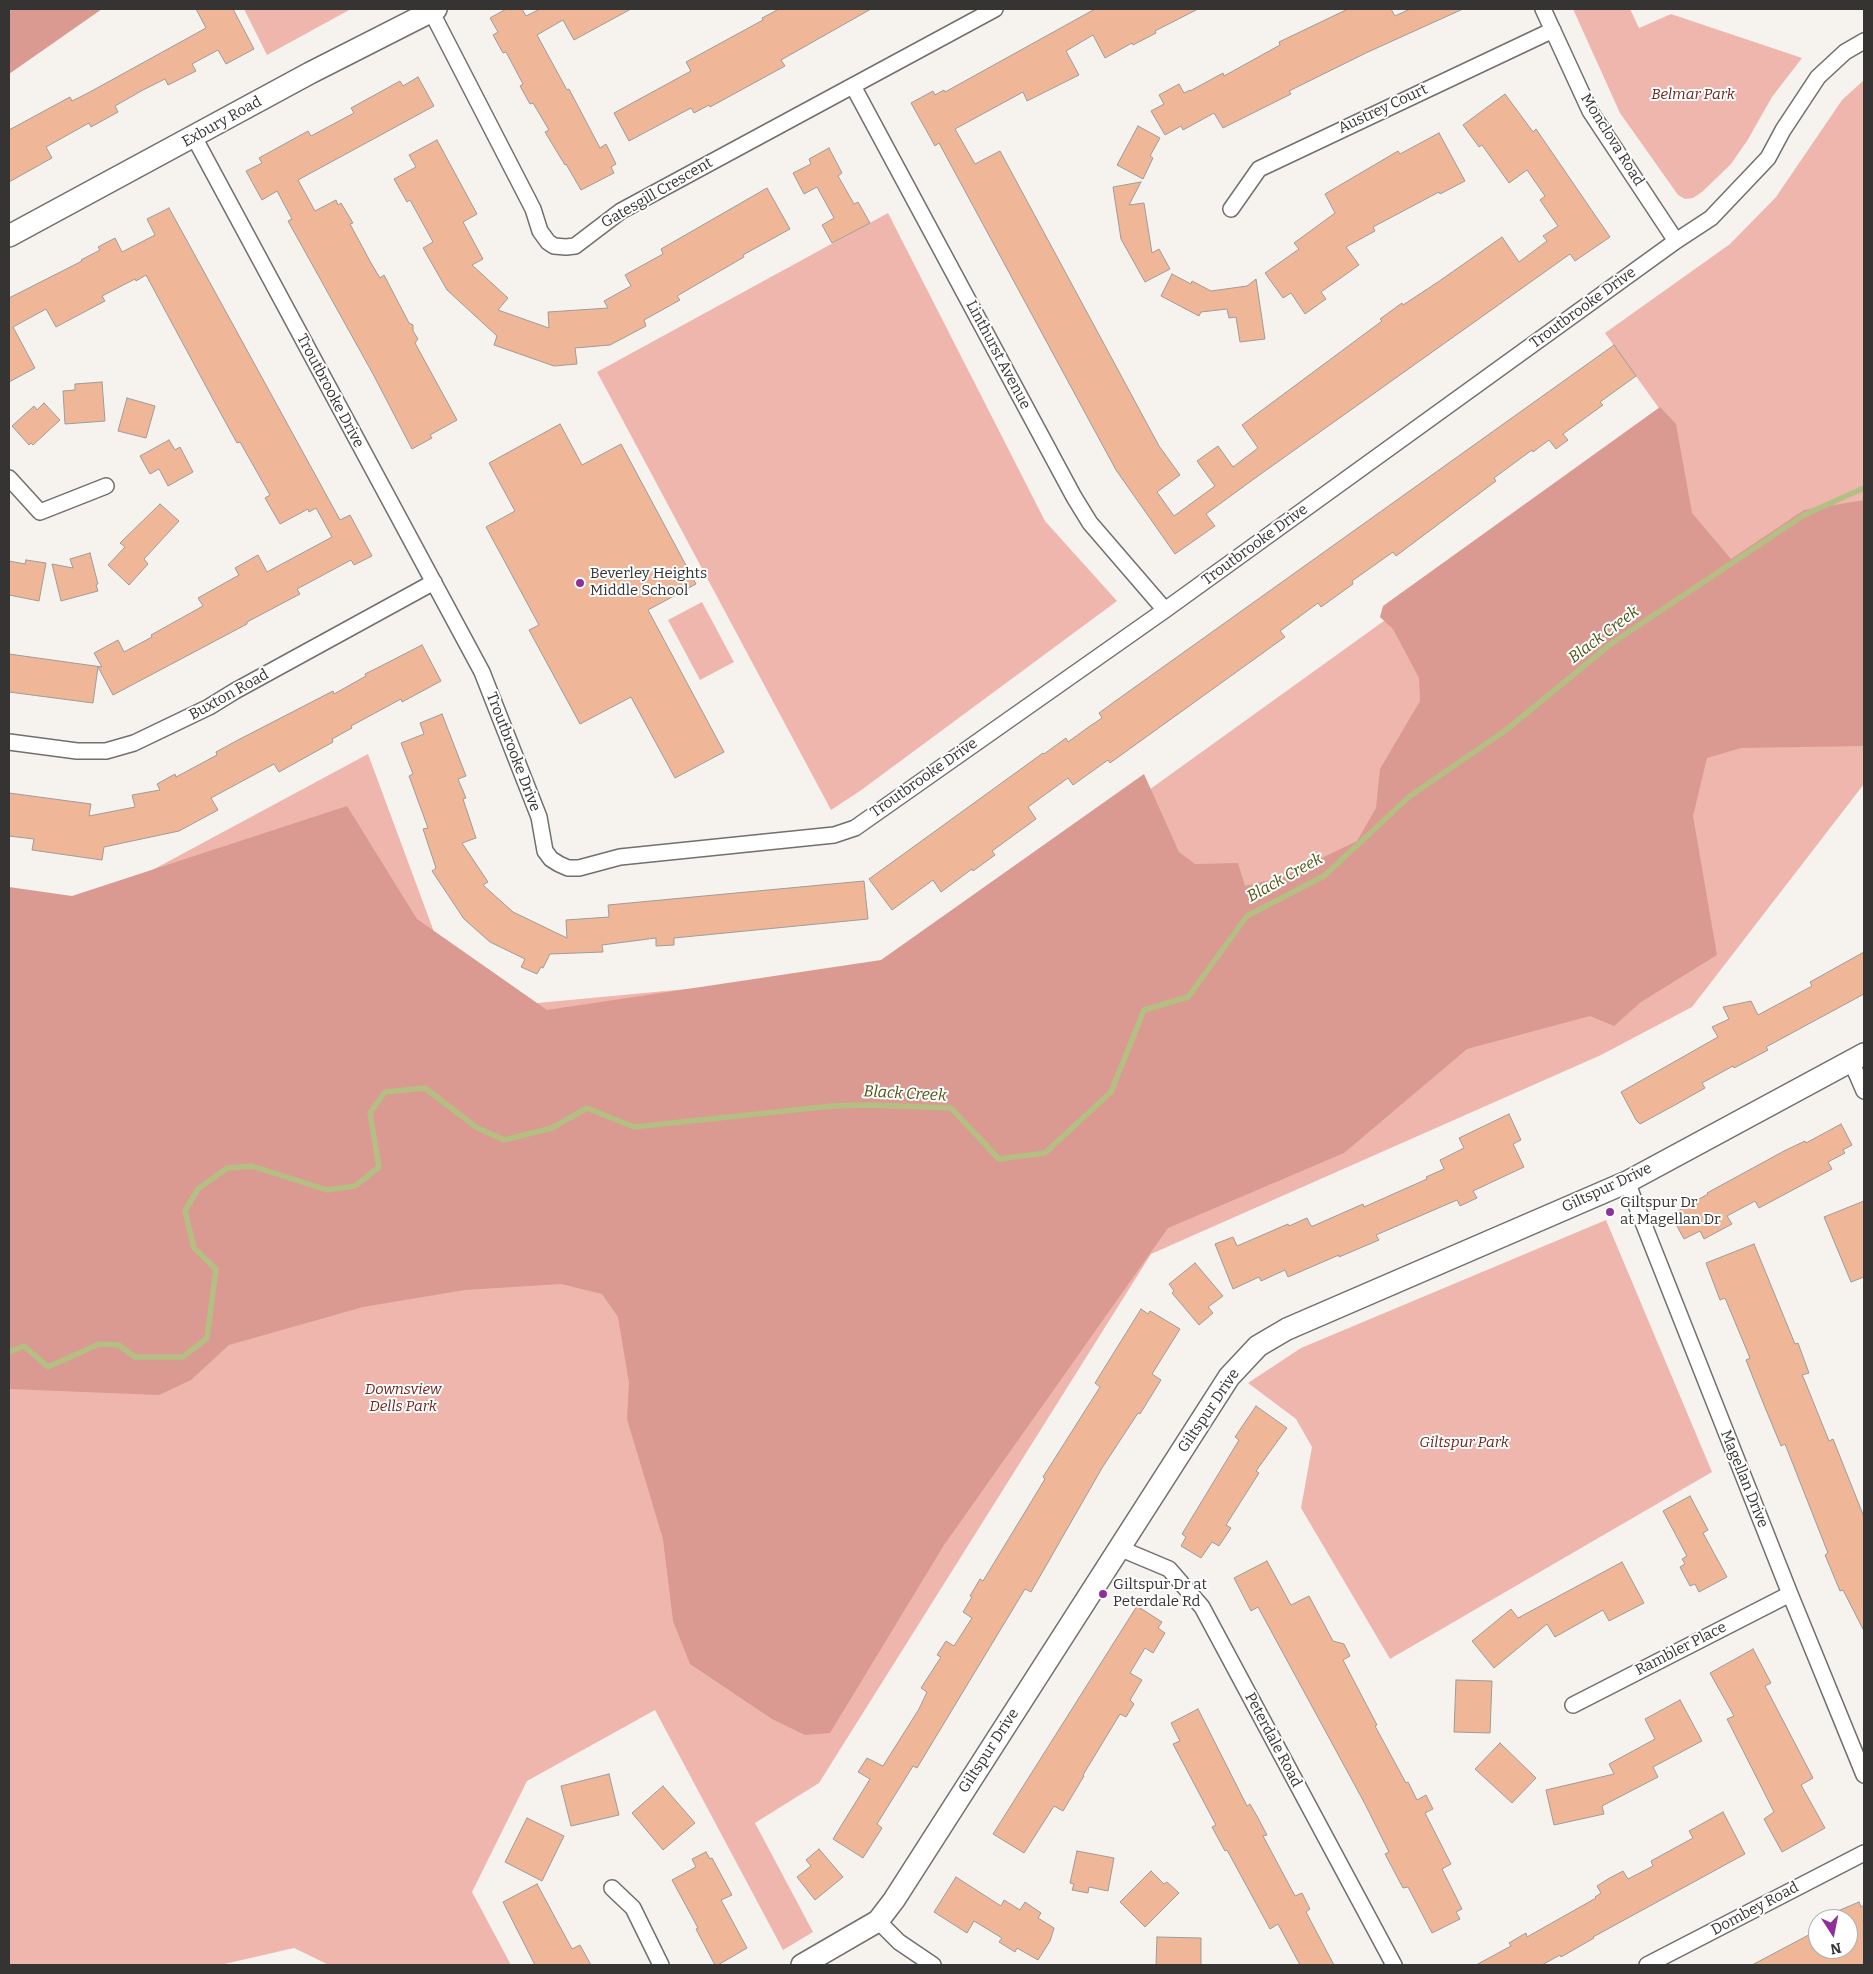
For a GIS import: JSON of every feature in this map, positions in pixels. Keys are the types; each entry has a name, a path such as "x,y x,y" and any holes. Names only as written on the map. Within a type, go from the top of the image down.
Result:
{"street":[{"name":"Gatesgill Crescent","path":"434,10 533,209 540,231 548,242 554,246 574,246 621,211 995,9"},
{"name":"Monclova Road","path":"1543,9 1590,111 1676,241"},
{"name":"Exbury Road","path":"9,236 310,73 434,10"},
{"name":"Austrey Court","path":"1231,209 1259,169 1552,30"},
{"name":"Troutbrooke Drive","path":"194,137 482,672 539,817 545,851 551,859 568,868 579,868 620,857 834,835 854,828 1164,610 1676,241 1711,218 1768,158 1783,130 1818,77 1846,52 1864,41"},
{"name":"Linthurst Avenue","path":"853,86 1074,497 1090,523 1164,610"},
{"path":"9,478 40,512 106,486"},
{"name":"Buxton Road","path":"9,742 86,751 106,751 134,744 209,707 235,690 434,582"},
{"path":"1857,1057 1864,1091"},
{"name":"Giltspur Drive","path":"802,1965 878,1920 894,1900 1229,1377 1258,1346 1287,1329 1627,1182 1857,1057"},
{"name":"Magellan Drive","path":"1627,1182 1864,1776"},
{"name":"Peterdale Road","path":"1119,1548 1169,1569 1202,1607 1394,1965"},
{"name":"Rambler Place","path":"1573,1705 1790,1594"},
{"name":"Dombey Road","path":"1647,1965 1864,1853"},
{"path":"612,1888 633,1908 661,1965"},
{"path":"878,1920 899,1942 933,1965"}],"green space":[{"path":"244,9 351,9 267,55"},
{"name":"Belmar Park","path":"1573,9 1630,9 1639,28 1671,14 1802,58 1772,97 1747,141 1731,164 1702,192 1693,198 1685,199 1678,195 1620,113"},
{"name":"Downsview Dells Park","path":"1864,80 1864,784 1692,1007 1601,1055 1151,1254 819,1783 755,1823 813,1932 783,1950 655,1710 527,1781 472,1892 511,1965 329,1965 294,1948 220,1965 9,1965 9,892 91,903 368,754 463,1010 900,969 1666,418 1605,333 1730,244 1776,197 1842,100"},
{"path":"888,213 1045,521 1117,601 860,791 831,810 597,372"},
{"path":"702,602 734,662 700,680 668,620"},
{"name":"Giltspur Park","path":"1606,1220 1712,1472 1390,1659 1301,1508 1312,1447 1296,1419 1248,1383 1301,1348"}],"shaded area":[{"path":"9,9 102,9 9,74"},
{"name":"Downsview Dells Park","path":"1660,407 1676,424 1692,513 1731,559 1804,510 1864,500 1864,746 1741,748 1707,758 1693,816 1717,955 1641,1002 1614,1026 1590,1016 1467,1049 1344,1153 1168,1228 944,1545 830,1733 805,1735 772,1719 690,1664 673,1621 663,1539 627,1419 629,1383 618,1317 602,1294 561,1284 465,1290 363,1307 229,1345 191,1380 159,1395 9,1389 9,887 72,896 347,806 417,919 547,1010 881,960 1144,774 1179,852 1195,864 1238,863 1245,886 1282,877 1357,841 1376,808 1380,769 1420,701 1419,678 1393,629 1380,617 1383,606"}],"building":[{"path":"196,9 233,9 254,49 226,64 218,50 192,64 196,71 168,85 165,79 143,90 115,106 118,112 91,127 89,123 46,147 52,158 9,182 9,130 70,97 72,101 88,93 206,28"},
{"path":"506,9 522,9 526,16 540,9 631,9 574,40 563,20 537,35 567,90 569,89 600,148 606,144 616,164 611,167 614,173 581,190 545,132 549,130 533,103 530,104 520,86 523,84 506,52 503,53 493,35 498,32 490,18"},
{"path":"779,9 871,9 781,60 785,66 710,107 709,105 694,113 691,108 629,141 614,113 691,71 686,62 763,20 762,18"},
{"path":"1095,9 1198,9 1155,31 1156,33 1133,45 1132,43 1105,58 1093,35 1066,51 1079,75 1027,101 1023,92 955,129 975,164 1000,151 1159,446 1180,475 1157,492 1174,516 1215,486 1197,461 1218,446 1233,467 1258,448 1242,425 1382,321 1380,319 1402,303 1403,305 1438,282 1502,237 1519,262 1547,241 1543,236 1558,226 1540,200 1545,196 1527,170 1509,183 1482,145 1479,147 1463,125 1505,94 1533,132 1536,129 1610,237 1575,261 1570,254 1258,476 1206,514 1215,526 1175,554 1116,470 939,143 935,146 911,103 933,91 935,95 944,90 945,92"},
{"path":"1348,9 1391,9 1395,16 1410,9 1463,9 1368,52 1289,91 1291,94 1223,128 1214,113 1183,130 1181,126 1165,135 1151,111 1164,104 1159,95 1179,84 1184,93 1223,73 1224,76 1280,45 1279,42"},
{"path":"418,77 434,106 298,180 315,211 336,200 338,205 341,203 353,223 350,224 371,263 380,278 384,275 409,323 413,325 413,331 418,339 415,343 457,420 430,435 432,438 412,449 373,374 288,221 292,219 277,191 262,200 246,171 262,163 259,158 308,131 311,136 354,113 351,108 400,81 403,86"},
{"path":"1138,126 1160,138 1150,156 1153,158 1143,179 1117,165"},
{"path":"1439,133 1465,181 1440,194 1439,192 1373,227 1375,231 1346,247 1359,265 1321,292 1326,299 1305,314 1291,293 1283,298 1265,273 1299,249 1294,243 1335,213 1325,194 1398,151 1400,154"},
{"path":"437,140 477,214 463,222 483,259 472,265 508,298 498,310 549,328 548,312 608,308 604,301 631,286 625,275 663,254 661,249 767,188 790,229 743,255 744,257 677,296 680,300 644,320 646,326 610,345 575,348 577,364 554,366 494,345 497,336 447,290 423,248 433,242 410,200 407,202 394,179 416,167 409,155"},
{"path":"829,148 842,173 838,176 854,204 858,202 870,223 832,243 822,225 834,218 817,187 804,194 793,173 811,164 809,159"},
{"path":"1141,182 1129,205 1144,203 1152,253 1159,249 1170,269 1145,282 1121,239 1113,187"},
{"path":"169,208 340,520 350,515 372,556 354,565 351,560 297,589 300,594 113,695 98,667 93,703 9,692 9,654 102,667 94,653 118,640 124,652 152,637 151,635 203,606 198,598 239,575 235,568 258,555 267,572 332,537 316,508 309,512 308,509 280,524 265,498 270,495 240,442 237,443 146,275 102,296 105,301 56,327 46,309 13,327 35,368 9,382 9,298 82,261 100,250 98,247 115,238 122,252 155,235 147,219"},
{"path":"1172,274 1191,284 1192,281 1211,291 1247,286 1256,279 1265,339 1240,342 1236,317 1229,318 1227,309 1201,312 1199,316 1161,296"},
{"path":"1614,345 1636,376 1600,402 1603,405 1563,434 1568,440 1556,449 1549,440 1533,452 1532,450 1494,478 1496,481 1396,556 1393,552 1352,581 1353,584 1321,607 1318,603 1280,631 1285,637 1110,763 1108,760 1073,785 1068,778 1028,807 1036,819 992,851 995,855 973,871 972,869 941,892 933,880 892,910 869,879 1043,753 1066,738 1068,742 1102,718 1099,713 1114,702"},
{"path":"102,382 105,421 65,424 63,391 75,390 75,384"},
{"path":"127,398 155,406 146,438 118,431"},
{"path":"44,403 60,420 33,445 31,443 29,445 12,426 34,406 37,410"},
{"path":"560,424 582,465 621,444 696,584 648,610 724,752 675,778 631,697 580,724 529,630 539,625 486,527 515,511 489,463"},
{"path":"169,440 175,450 180,447 193,472 168,486 159,469 150,474 140,456"},
{"path":"160,504 179,521 144,559 148,564 129,585 108,565 125,547 120,543"},
{"path":"90,553 98,591 61,601 52,564 73,568 70,559"},
{"path":"26,560 46,563 39,601 9,595 9,561 25,564"},
{"path":"422,645 441,681 402,702 401,699 351,726 352,728 332,739 333,742 279,772 274,764 211,798 218,810 179,831 104,847 102,860 32,850 34,839 9,836 9,793 91,804 89,816 135,807 132,795 160,790 157,784 175,774 176,777 217,755 216,752 238,740 333,691 334,694 366,676 365,674"},
{"path":"442,714 466,776 458,779 466,798 463,799 476,838 462,843 488,882 483,885 513,912 567,938 566,920 609,917 608,905 864,881 868,919 674,938 674,945 656,946 656,938 602,945 603,952 550,954 543,968 541,967 537,974 521,967 525,959 490,942 464,919 432,871 436,868 423,829 428,828 409,776 413,774 401,743 424,734 420,723"},
{"path":"1864,952 1864,994 1766,1047 1768,1050 1702,1083 1705,1088 1675,1105 1640,1124 1636,1120 1621,1092 1718,1037 1712,1027 1729,1019 1723,1007 1751,1001 1758,1015 1812,986 1810,982"},
{"path":"1509,1114 1521,1140 1513,1144 1524,1167 1473,1191 1477,1198 1460,1206 1457,1200 1376,1235 1379,1240 1288,1277 1285,1270 1261,1281 1259,1277 1233,1289 1215,1244 1233,1237 1237,1246 1307,1218 1311,1226 1313,1226 1363,1204 1364,1207 1427,1179 1426,1177 1444,1169 1440,1160 1464,1148 1459,1138"},
{"path":"1841,1124 1852,1145 1843,1150 1845,1153 1828,1162 1832,1169 1759,1208 1755,1201 1727,1216 1732,1224 1704,1239 1700,1231 1684,1239 1671,1215 1784,1151 1805,1141 1806,1143"},
{"path":"1864,1201 1864,1277 1851,1282 1824,1217"},
{"path":"1754,1244 1795,1344 1798,1343 1809,1373 1802,1375 1829,1441 1833,1439 1864,1517 1864,1631 1843,1590 1840,1591 1825,1555 1828,1553 1785,1444 1781,1446 1746,1360 1750,1358 1725,1298 1720,1300 1706,1263"},
{"path":"1195,1263 1223,1296 1208,1307 1213,1313 1199,1325 1172,1293 1174,1291 1169,1284"},
{"path":"1141,1309 1148,1314 1150,1311 1180,1329 1152,1374 1161,1380 1102,1468 1031,1592 1025,1589 917,1768 913,1766 877,1824 882,1828 863,1858 833,1839 870,1779 858,1772 867,1758 883,1766 919,1709 927,1692 921,1688 941,1657 937,1655 946,1641 954,1646 972,1618 963,1612 972,1597 970,1596 980,1579 983,1581 1045,1479 1043,1477 1100,1387 1095,1383"},
{"path":"1256,1406 1287,1428 1256,1471 1259,1473 1226,1525 1231,1528 1219,1546 1212,1542 1201,1558 1181,1546 1186,1537 1182,1534 1239,1440 1235,1437"},
{"path":"1690,1496 1708,1530 1703,1533 1727,1577 1699,1592 1695,1584 1690,1586 1680,1567 1685,1564 1682,1559 1687,1556 1663,1511"},
{"path":"1267,1561 1291,1605 1309,1596 1333,1641 1344,1644 1350,1656 1343,1660 1377,1725 1375,1726 1417,1800 1426,1795 1433,1809 1425,1813 1451,1864 1442,1869 1462,1909 1456,1912 1460,1919 1432,1933 1408,1887 1403,1888 1385,1854 1389,1852 1365,1804 1258,1607 1251,1611 1234,1578"},
{"path":"1622,1562 1644,1603 1609,1621 1603,1610 1555,1637 1547,1624 1494,1668 1472,1641 1511,1609 1518,1618"},
{"path":"1137,1606 1162,1622 1158,1628 1165,1633 1153,1653 1145,1648 1130,1673 1142,1680 1130,1700 1134,1704 1126,1717 1120,1714 1063,1811 1054,1806 1024,1853 993,1834"},
{"path":"1753,1649 1771,1683 1765,1686 1813,1778 1801,1785 1825,1828 1782,1852 1764,1819 1774,1812 1727,1719 1734,1716 1710,1673"},
{"path":"1456,1680 1492,1681 1490,1733 1454,1732"},
{"path":"1680,1700 1702,1741 1653,1767 1658,1777 1602,1806 1604,1814 1554,1825 1546,1790 1614,1774 1609,1764 1655,1739 1645,1719"},
{"path":"1198,1709 1247,1806 1250,1804 1267,1835 1263,1836 1295,1896 1302,1893 1310,1909 1306,1912 1334,1965 1300,1965 1278,1924 1270,1929 1227,1850 1225,1851 1212,1827 1216,1825 1173,1744 1180,1741 1171,1723"},
{"path":"1500,1743 1536,1778 1512,1803 1475,1769"},
{"path":"609,1774 619,1815 571,1826 561,1786"},
{"path":"663,1786 695,1823 663,1850 632,1813"},
{"path":"1723,1812 1745,1854 1593,1937 1561,1957 1560,1955 1542,1965 1476,1965 1511,1946 1509,1943 1526,1933 1527,1937 1596,1898 1601,1893 1597,1886 1608,1879 1623,1871 1628,1879 1653,1866 1651,1861 1693,1838 1689,1831"},
{"path":"527,1818 564,1836 542,1881 505,1862"},
{"path":"819,1849 843,1877 815,1900 797,1877 811,1866 806,1860"},
{"path":"1077,1851 1114,1858 1108,1891 1089,1887 1088,1893 1072,1890 1074,1884 1070,1883"},
{"path":"706,1852 710,1859 712,1858 732,1895 721,1900 747,1948 718,1965 715,1965 696,1929 698,1928 672,1880 696,1867 692,1859"},
{"path":"1151,1871 1164,1884 1167,1882 1179,1893 1145,1927 1120,1902"},
{"path":"956,1877 1001,1906 1004,1900 1020,1910 1025,1902 1041,1913 1038,1918 1054,1928 1050,1941 1038,1960 1017,1948 1015,1952 999,1942 1002,1938 974,1921 967,1933 934,1912"},
{"path":"537,1884 572,1949 580,1945 591,1965 535,1965 503,1902"},
{"path":"1859,1902 1861,1907 1864,1905 1864,1965 1752,1965 1808,1935 1808,1959 1858,1959 1858,1909 1843,1909"},
{"path":"1157,1937 1201,1938 1201,1965 1156,1965"}],"waterway":[{"name":"Black Creek","path":"9,1352 24,1346 48,1367 99,1344 119,1345 135,1357 183,1357 207,1338 216,1269 194,1248 185,1211 198,1189 227,1168 252,1166 327,1190 355,1186 379,1167 370,1113 385,1092 425,1088 476,1127 504,1140 552,1128 587,1108 634,1127 832,1106 871,1105 951,1108 999,1159 1045,1153 1111,1092 1144,1010 1188,997 1247,916 1324,876 1410,796 1506,730 1612,643 1804,515 1864,488"}],"place":[{"name":"Beverley Heights Middle School","path":"580,583"},
{"name":"Giltspur Dr at Magellan Dr","path":"1610,1212"},
{"name":"Giltspur Dr at Peterdale Rd","path":"1103,1594"}]}
